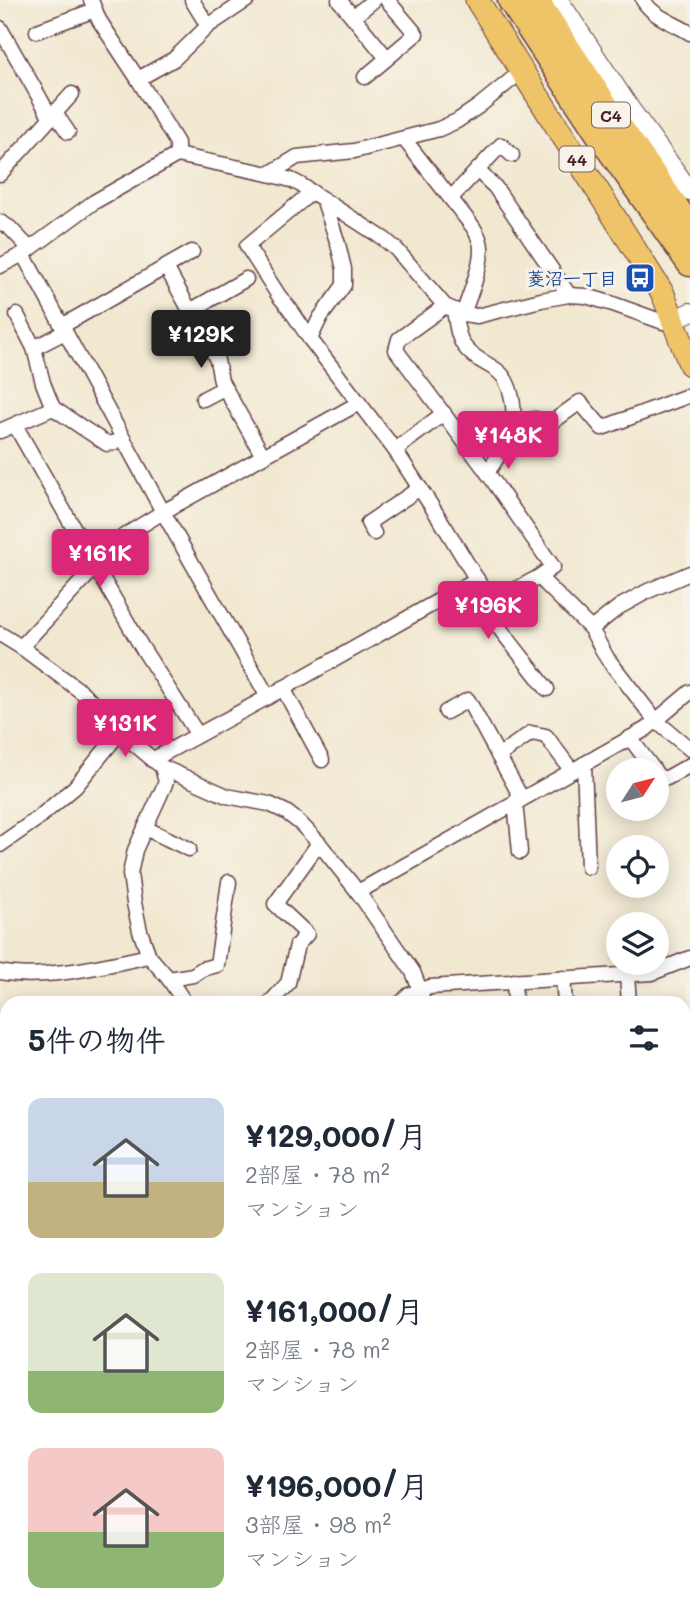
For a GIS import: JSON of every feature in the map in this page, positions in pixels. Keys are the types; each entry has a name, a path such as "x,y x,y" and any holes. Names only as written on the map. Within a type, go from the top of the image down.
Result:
{"highway":[{"name":"C4","path":"511,0 604,141 690,263"},
{"name":"C4","path":"536,0 621,130 690,228"}],"main road":[{"name":"44","path":"477,0 663,295 682,316 690,364"}],"street":[{"path":"192,0 208,26"},
{"path":"138,79 174,59 208,26 247,0"},
{"path":"339,0 387,58"},
{"path":"353,17 374,0"},
{"path":"365,77 415,34 387,0"},
{"path":"559,0 630,108 690,191"},
{"path":"643,0 647,7 662,18 687,28"},
{"path":"37,31 93,5 108,34 177,143 177,155"},
{"path":"0,28 53,116 68,132"},
{"path":"269,174 297,157 354,151 439,129 479,106 522,71"},
{"path":"0,174 72,94"},
{"path":"451,198 477,170 507,150 488,135"},
{"path":"318,197 247,246 279,296 395,450 488,598 496,600 553,567 487,472 396,350 399,340 454,310 475,278 481,249 479,237 473,227 404,139"},
{"path":"0,266 26,252 94,202 177,155 291,180 396,249 454,310 464,346 474,357 501,373 512,398 513,423 495,463 487,472"},
{"path":"477,170 495,187 569,295"},
{"path":"310,338 320,318 344,285 344,269 338,244 318,197"},
{"path":"0,222 10,228 26,252 64,329 163,512 268,697"},
{"path":"34,348 192,252"},
{"path":"166,267 216,360 221,381 263,456"},
{"path":"190,311 246,279"},
{"path":"454,310 477,316 541,299 569,295 586,296 663,322 682,316"},
{"path":"17,315 34,348 53,408 107,444 124,440"},
{"path":"204,399 225,388"},
{"path":"513,423 535,419 551,423 580,402 602,428 690,395"},
{"path":"21,647 124,536 359,403"},
{"path":"0,431 53,408"},
{"path":"395,450 444,413"},
{"path":"15,425 141,646 198,735"},
{"path":"374,533 368,523 420,488"},
{"path":"591,629 619,607 690,573"},
{"path":"539,577 591,629 607,658 656,721 690,749"},
{"path":"157,763 198,735 477,579"},
{"path":"477,579 475,597 547,689"},
{"path":"0,634 83,693 120,732 157,763 227,796 269,804 300,823 320,843 358,892 412,972 422,996 430,987 627,975 628,996"},
{"path":"283,688 322,760"},
{"path":"358,892 630,738 656,721 690,692"},
{"path":"446,712 468,701 498,756 518,800 520,852"},
{"path":"0,845 75,787 120,732"},
{"path":"498,756 531,733 546,736 578,767 588,867"},
{"path":"630,738 645,758"},
{"path":"157,763 166,782 135,850 130,874 140,931 149,956 180,996"},
{"path":"669,777 690,765"},
{"path":"145,828 189,849"},
{"path":"276,996 288,983 297,945 307,933 275,904 320,843"},
{"path":"169,979 192,975 217,965 229,882"},
{"path":"0,972 32,975 78,970 149,956"},
{"path":"669,966 690,958"},
{"path":"563,978 564,996"},
{"path":"514,981 515,996"}],"place":[{"name":"菱沼一丁目","path":"640,278"}]}
